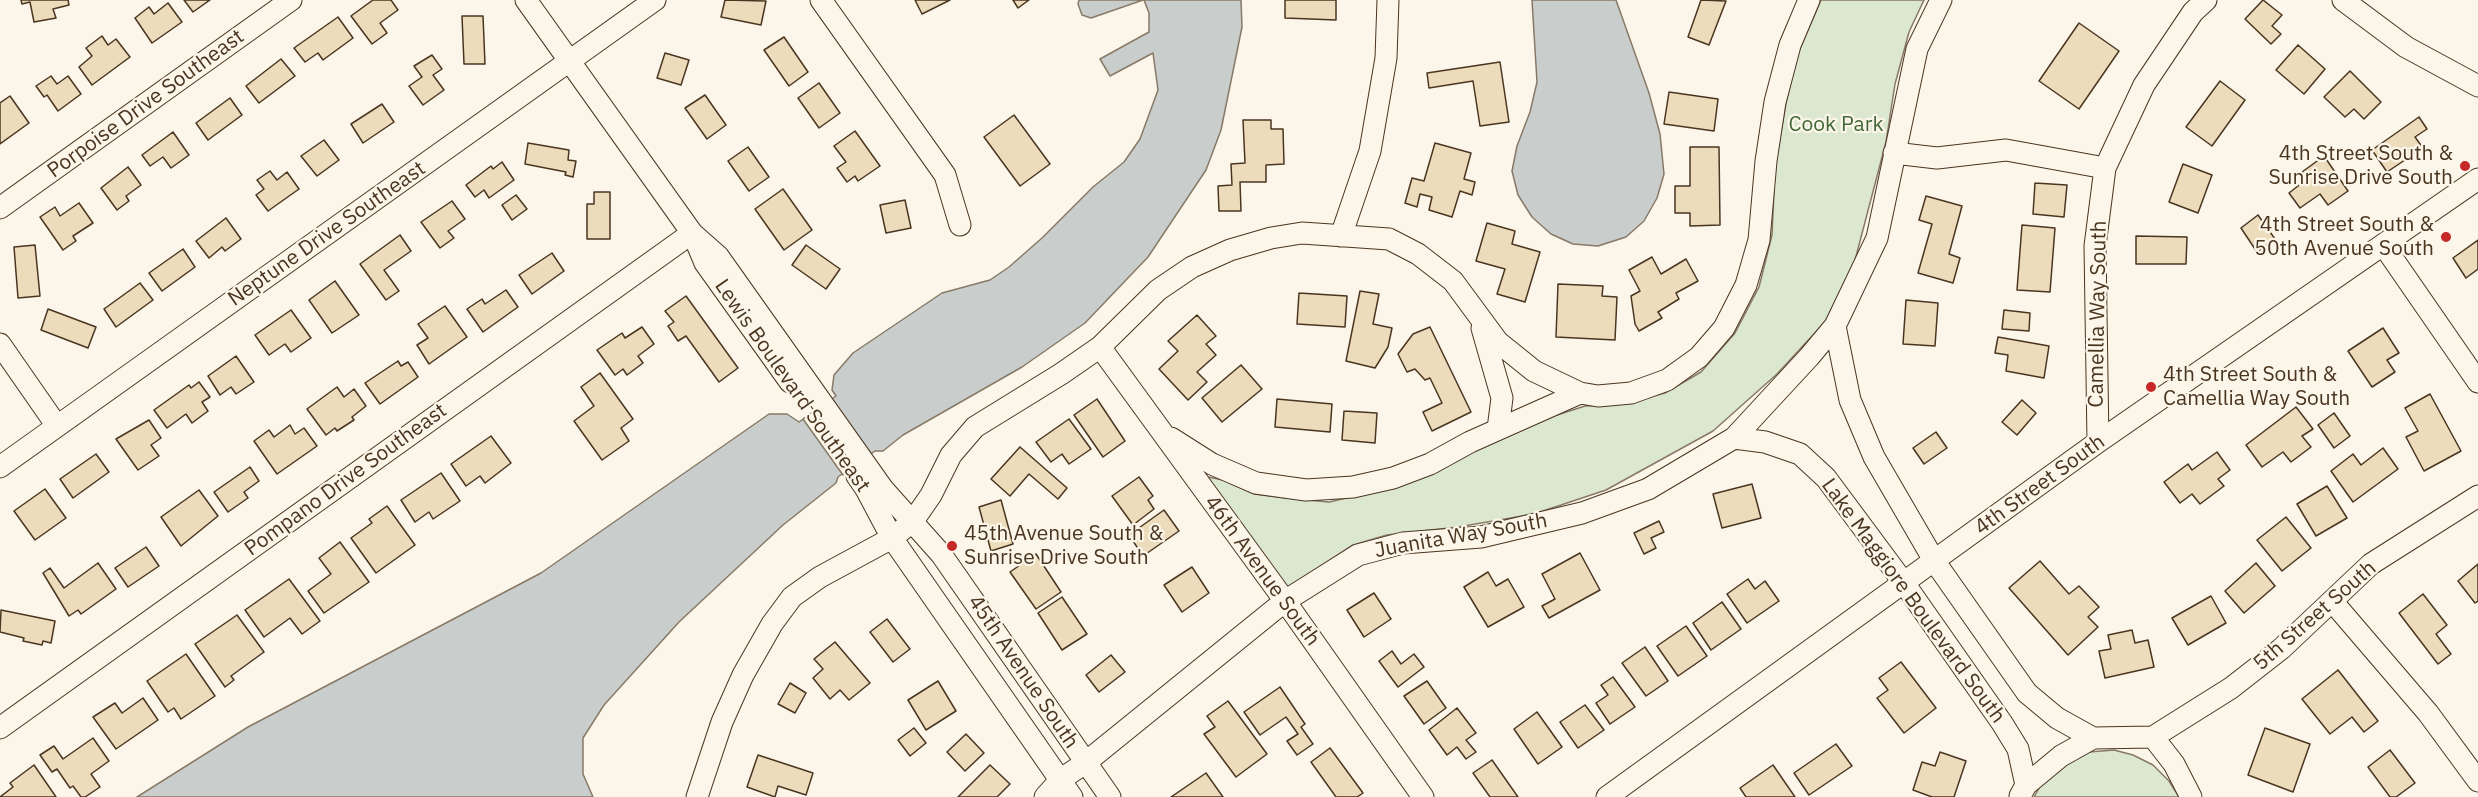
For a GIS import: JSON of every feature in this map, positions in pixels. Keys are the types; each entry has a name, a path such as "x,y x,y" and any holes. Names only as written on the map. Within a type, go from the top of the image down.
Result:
{"street":[{"name":"Porpoise Drive Southeast","path":"0,208 291,0"},
{"name":"Lewis Boulevard Southeast","path":"526,0 692,233 705,263 857,465 913,520"},
{"name":"Neptune Drive Southeast","path":"0,467 655,0"},
{"path":"821,0 945,175 960,225"},
{"path":"1341,236 1370,151 1386,58 1388,0"},
{"path":"697,797 722,722 743,675 772,624 792,597 820,577 892,538 913,520 931,495 951,455 975,427 1100,347 1158,290 1192,267 1230,250 1271,238 1302,233 1389,239 1418,254 1453,281 1498,342 1534,370 1580,393 1598,396 1631,393 1667,380 1699,357 1724,328 1746,285 1759,240 1766,161 1775,102 1790,45 1809,0"},
{"name":"Juanita Way South","path":"1045,797 1066,789 1085,763 1285,601 1358,555 1403,543 1481,537 1582,513 1648,489 1734,438 1835,326 1877,238 1917,49 1941,0"},
{"name":"Camellia Way South","path":"2098,442 2095,246 2105,168 2144,86 2193,12 2206,0"},
{"path":"2343,0 2406,47 2478,86"},
{"path":"1894,153 1937,158 2006,150 2105,168"},
{"name":"4th Street South","path":"1607,797 2098,442 2478,179"},
{"name":"Pompano Drive Southeast","path":"2,721 692,233"},
{"path":"2384,246 2478,382"},
{"path":"1479,317 1496,370 1502,398 1498,429"},
{"name":"Lake Maggiore Boulevard South","path":"1835,326 1850,400 1870,448 1904,512 1935,562 2027,693 2057,718 2093,738"},
{"path":"0,344 57,426"},
{"name":"46th Avenue South","path":"1100,347 1285,601 1422,797"},
{"path":"1158,429 1212,464 1256,483 1306,490 1353,487 1393,478 1430,465 1498,429 1580,393"},
{"name":"Lake Maggiore Boulevard South","path":"1734,438 1765,442 1800,454 1826,478 1904,583 2018,749 2023,791"},
{"name":"Lewis Boulevard Southeast","path":"857,465 866,489 892,538"},
{"name":"5th Street South","path":"2154,737 2231,688 2281,649 2371,564 2478,496"},
{"name":"45th Avenue South","path":"913,520 941,554 1110,797"},
{"name":"45th Avenue South","path":"892,538 1066,789"},
{"path":"2332,601 2428,713 2478,781"},
{"path":"2154,737 2175,764 2191,797"},
{"name":"Lake Maggiore Boulevard South","path":"2023,791 2061,756 2093,738 2154,737"}],"green space":[{"name":"Cook Park","path":"1821,0 1924,0 1909,32 1895,84 1886,142 1854,264 1825,322 1777,374 1713,431 1606,490 1534,514 1458,527 1387,535 1353,545 1286,589 1218,495 1208,477 1223,480 1254,494 1329,502 1377,491 1554,416 1585,406 1624,404 1665,393 1701,372 1735,333 1759,287 1772,235 1775,167 1786,103 1796,58"},
{"path":"2114,750 2133,755 2153,765 2169,781 2179,797 2034,797 2042,783 2062,765 2089,752"}],"shaded area":[{"path":"1079,0 1143,0 1091,18 1082,15"},
{"path":"1144,0 1241,0 1242,27 1221,130 1206,170 1148,257 1085,323 1022,367 903,435 883,451 875,451 838,477 836,483 783,525 679,622 604,705 583,738 583,774 593,797 137,797 248,727 541,573 769,414 787,414 799,422 836,396 832,390 834,375 853,353 942,293 990,280 1009,267 1093,187 1124,162 1140,139 1158,90 1153,53 1110,76 1100,59 1149,32 1149,13"},
{"path":"1532,0 1616,0 1649,93 1660,134 1664,174 1657,198 1644,221 1626,237 1598,246 1573,244 1551,234 1532,217 1518,195 1512,171 1517,146 1530,112 1537,82"}],"pier":[{"path":"831,399 871,456 843,475 803,419"}],"building":[{"path":"21,0 68,0 69,5 53,9 56,18 34,22 30,2 22,4"},
{"path":"184,0 210,0 193,12"},
{"path":"373,0 391,0 398,10 380,23 387,33 372,44 351,16"},
{"path":"725,0 766,1 761,25 721,17"},
{"path":"915,0 950,0 922,14"},
{"path":"1013,0 1029,0 1018,8"},
{"path":"1285,0 1336,0 1336,20 1285,18"},
{"path":"1701,0 1726,1 1709,45 1688,37"},
{"path":"2263,0 2282,15 2272,26 2281,34 2271,44 2245,19"},
{"path":"168,3 182,22 152,43 135,18 149,7 154,14"},
{"path":"462,16 483,16 485,64 464,64"},
{"path":"338,17 353,38 323,60 318,53 305,62 294,48"},
{"path":"2079,23 2119,51 2079,109 2039,81"},
{"path":"102,36 108,45 116,39 130,57 92,85 79,67 92,56 86,48"},
{"path":"784,37 808,72 789,86 764,50"},
{"path":"2298,45 2325,69 2304,94 2276,70"},
{"path":"665,53 689,60 681,85 657,78"},
{"path":"432,55 442,69 433,75 444,90 423,105 409,86 422,77 414,66"},
{"path":"281,59 295,76 259,103 246,86"},
{"path":"1500,62 1509,122 1480,126 1473,81 1429,88 1427,73"},
{"path":"2350,71 2381,102 2364,119 2354,109 2345,117 2324,97"},
{"path":"51,76 57,84 68,76 81,94 58,111 47,95 44,97 36,86"},
{"path":"2220,81 2245,100 2212,146 2186,127"},
{"path":"819,83 840,113 819,128 798,98"},
{"path":"1669,92 1718,99 1714,131 1664,124"},
{"path":"705,95 726,125 707,139 685,108"},
{"path":"10,96 29,123 0,144 0,103"},
{"path":"230,98 242,115 208,140 196,123"},
{"path":"382,104 394,122 363,143 351,124"},
{"path":"1014,115 1050,164 1020,186 984,137"},
{"path":"2419,117 2427,129 2415,137 2423,148 2387,172 2372,150"},
{"path":"1243,120 1271,120 1271,129 1283,129 1284,164 1266,165 1266,182 1240,182 1241,211 1219,211 1218,186 1232,185 1231,164 1245,163"},
{"path":"855,131 880,166 858,181 855,176 847,182 837,168 846,162 834,146"},
{"path":"173,132 189,155 171,168 163,157 150,166 142,155"},
{"path":"324,140 339,160 317,176 301,156"},
{"path":"528,143 569,150 568,160 576,161 573,177 565,175 566,172 525,164"},
{"path":"1435,143 1471,153 1464,179 1475,182 1472,195 1460,191 1452,217 1429,210 1432,197 1420,194 1417,207 1405,203 1412,178 1424,181"},
{"path":"748,147 769,177 749,191 728,161"},
{"path":"1690,147 1719,147 1720,225 1690,226 1690,213 1675,213 1675,186 1690,186"},
{"path":"2324,156 2348,191 2328,205 2320,194 2300,208 2289,193 2307,179 2302,172"},
{"path":"502,162 514,180 489,198 484,190 475,197 466,185 491,166 493,169"},
{"path":"2183,164 2212,175 2198,213 2169,202"},
{"path":"128,167 141,185 126,196 129,201 117,210 101,188"},
{"path":"270,171 277,180 287,172 299,189 268,211 256,195 264,189 257,180"},
{"path":"2035,183 2067,185 2064,217 2033,214"},
{"path":"783,189 812,230 784,250 755,209"},
{"path":"594,192 610,192 610,239 587,239 587,204 594,204"},
{"path":"516,195 527,209 512,220 502,205"},
{"path":"1926,196 1962,206 1949,254 1960,258 1953,283 1918,273 1932,224 1919,220"},
{"path":"905,200 911,228 886,233 880,205"},
{"path":"452,201 465,219 448,231 454,238 440,248 421,222"},
{"path":"79,203 93,223 73,236 76,241 63,250 40,217 55,207 60,216"},
{"path":"2258,215 2275,239 2257,252 2241,228"},
{"path":"226,218 241,239 225,251 222,247 209,258 196,241"},
{"path":"1487,223 1515,231 1512,244 1540,252 1525,302 1497,294 1505,269 1476,261"},
{"path":"2022,225 2055,228 2050,292 2017,290"},
{"path":"400,235 411,251 384,270 399,291 386,300 360,264"},
{"path":"2136,236 2187,237 2186,264 2136,264"},
{"path":"2478,240 2478,269 2466,278 2453,258"},
{"path":"35,245 40,296 18,298 14,247"},
{"path":"806,245 840,269 826,289 792,265"},
{"path":"183,249 195,267 162,291 149,273"},
{"path":"552,253 564,271 532,294 519,275"},
{"path":"1652,257 1661,274 1686,259 1698,281 1676,293 1679,299 1658,312 1662,318 1639,331 1635,324 1631,296 1640,291 1629,270"},
{"path":"335,281 359,315 332,333 309,300"},
{"path":"140,283 153,300 116,327 104,309"},
{"path":"1558,284 1603,286 1602,296 1617,297 1615,340 1556,337"},
{"path":"506,290 518,307 483,332 467,309 482,299 485,304"},
{"path":"1360,291 1379,294 1373,324 1392,328 1388,347 1375,368 1346,361"},
{"path":"1299,293 1347,296 1345,327 1297,324"},
{"path":"686,296 738,368 719,382 686,336 678,341 668,326 674,322 665,311"},
{"path":"1906,300 1938,303 1935,346 1903,344"},
{"path":"445,306 467,337 429,364 417,345 428,338 418,324"},
{"path":"48,309 96,327 88,348 41,330"},
{"path":"291,310 311,338 291,352 285,344 269,355 255,335"},
{"path":"2004,310 2030,313 2029,331 2002,329"},
{"path":"1197,315 1216,336 1206,344 1216,355 1197,372 1207,382 1188,400 1159,369 1178,351 1168,341"},
{"path":"642,327 654,344 638,356 643,363 627,375 623,369 615,375 597,350 622,333 625,338"},
{"path":"1430,327 1471,412 1432,431 1423,412 1442,403 1430,378 1425,380 1415,369 1407,372 1398,354 1413,334"},
{"path":"2383,328 2399,353 2387,360 2395,372 2372,387 2348,351"},
{"path":"1998,337 2049,346 2044,378 2006,371 2008,355 1995,353"},
{"path":"236,356 254,382 236,394 231,387 220,395 208,376"},
{"path":"398,361 401,366 408,362 418,377 380,404 365,383"},
{"path":"1241,365 1262,389 1222,422 1202,398"},
{"path":"600,373 633,419 621,428 629,441 602,460 574,421 594,406 581,387"},
{"path":"199,382 210,397 202,402 208,411 192,423 186,414 167,428 154,410 189,385 191,388"},
{"path":"337,387 344,397 354,389 366,406 352,417 354,420 337,431 335,428 326,435 307,409"},
{"path":"2430,394 2461,451 2424,471 2406,437 2418,431 2405,408"},
{"path":"1097,399 1125,441 1103,457 1074,415"},
{"path":"1277,399 1332,404 1330,432 1275,427"},
{"path":"2022,400 2036,413 2017,435 2002,422"},
{"path":"2296,407 2313,429 2302,436 2311,447 2291,462 2283,452 2262,467 2246,445"},
{"path":"1344,411 1377,413 1375,443 1342,440"},
{"path":"2334,413 2350,436 2334,448 2318,425"},
{"path":"1069,419 1091,449 1069,464 1062,454 1051,462 1036,442"},
{"path":"149,420 161,438 151,445 159,456 138,470 116,439"},
{"path":"290,425 295,434 304,428 317,446 277,474 254,441 269,430 274,437"},
{"path":"1936,432 1947,448 1924,464 1913,448"},
{"path":"491,436 511,463 485,483 480,476 466,486 451,464"},
{"path":"1020,447 1067,488 1058,499 1029,474 1010,496 991,479"},
{"path":"2383,448 2398,469 2353,502 2331,471 2353,454 2361,465"},
{"path":"2217,452 2230,470 2218,479 2224,486 2200,504 2192,494 2180,503 2164,482 2188,464 2192,470"},
{"path":"96,454 109,472 73,498 60,479"},
{"path":"250,467 259,481 244,492 248,498 228,512 214,492"},
{"path":"441,473 460,501 433,519 429,512 415,522 401,500"},
{"path":"1139,477 1153,496 1148,500 1154,509 1133,525 1112,496"},
{"path":"1752,484 1761,518 1722,528 1713,494"},
{"path":"2327,486 2347,518 2316,536 2297,504"},
{"path":"45,489 66,518 35,540 14,511"},
{"path":"199,490 218,516 181,546 161,517"},
{"path":"1001,500 1013,544 991,551 979,507"},
{"path":"387,506 415,545 376,573 351,538 372,523 369,519"},
{"path":"1164,510 1179,531 1143,556 1129,535"},
{"path":"2286,517 2311,548 2282,571 2257,540"},
{"path":"1659,521 1664,532 1651,538 1656,548 1644,554 1634,533"},
{"path":"340,542 369,582 324,613 308,591 331,574 319,558"},
{"path":"146,547 159,566 128,587 115,568"},
{"path":"1580,553 1600,590 1549,618 1542,606 1555,599 1542,574"},
{"path":"1036,554 1061,592 1036,609 1010,572"},
{"path":"2040,561 2069,594 2079,586 2099,607 2088,617 2098,627 2068,655 2009,588"},
{"path":"98,563 116,589 81,614 78,610 69,616 43,573 50,568 64,588"},
{"path":"2256,563 2275,586 2244,613 2225,591"},
{"path":"2478,564 2478,601 2475,603 2458,581"},
{"path":"1192,567 1209,593 1182,612 1164,585"},
{"path":"1488,572 1496,586 1508,579 1524,607 1488,627 1464,587"},
{"path":"289,579 320,621 302,634 290,618 264,637 245,610"},
{"path":"1748,579 1755,589 1765,581 1779,601 1747,623 1727,594"},
{"path":"1374,593 1391,619 1364,637 1347,610"},
{"path":"2423,594 2447,625 2436,634 2451,654 2438,664 2399,613"},
{"path":"2211,596 2226,623 2188,645 2172,618"},
{"path":"1062,597 1087,634 1062,650 1038,613"},
{"path":"1722,602 1741,629 1711,650 1693,623"},
{"path":"1,610 55,621 51,643 43,641 42,645 23,641 24,638 0,632"},
{"path":"237,615 264,652 231,676 234,680 225,687 195,644"},
{"path":"887,619 910,649 893,662 870,632"},
{"path":"1686,626 1707,656 1678,676 1657,646"},
{"path":"2132,630 2135,643 2148,640 2154,667 2105,678 2099,651 2111,649 2108,635"},
{"path":"835,642 870,683 849,700 840,690 830,699 813,678 823,669 814,659"},
{"path":"1645,647 1668,681 1646,696 1622,663"},
{"path":"1392,651 1401,664 1414,654 1424,667 1398,687 1379,661"},
{"path":"186,654 215,696 181,719 174,708 168,712 147,681"},
{"path":"1111,655 1125,672 1099,692 1086,675"},
{"path":"1901,662 1936,708 1904,733 1877,698 1888,690 1879,678"},
{"path":"2338,670 2378,721 2364,732 2352,717 2330,734 2302,699"},
{"path":"1613,677 1635,707 1610,724 1596,703 1608,695 1601,685"},
{"path":"938,681 956,711 926,730 908,700"},
{"path":"1427,681 1446,708 1424,724 1404,696"},
{"path":"790,683 806,693 795,713 778,704"},
{"path":"1280,687 1305,724 1301,727 1313,744 1297,755 1287,741 1298,734 1286,717 1260,735 1244,712"},
{"path":"143,698 158,720 116,749 93,717 115,703 122,713"},
{"path":"1228,701 1267,754 1236,777 1204,734 1215,727 1207,716"},
{"path":"1585,705 1604,730 1578,748 1560,722"},
{"path":"1457,708 1476,733 1466,740 1476,752 1466,759 1457,747 1447,755 1429,730"},
{"path":"1537,712 1562,747 1538,764 1514,729"},
{"path":"914,728 926,743 910,756 898,740"},
{"path":"2265,728 2310,744 2293,792 2248,775"},
{"path":"966,734 984,753 965,771 947,752"},
{"path":"93,738 109,761 91,774 100,787 85,797 81,797 73,786 70,788 57,769 52,772 40,755 54,746 63,759"},
{"path":"1836,744 1852,766 1809,795 1794,773"},
{"path":"1330,748 1363,793 1357,797 1336,797 1311,762"},
{"path":"2390,750 2415,783 2396,797 2390,797 2368,767"},
{"path":"1940,752 1966,761 1954,797 1932,797 1913,790 1922,762 1935,766"},
{"path":"758,755 813,773 806,795 778,786 775,797 747,787"},
{"path":"1492,760 1518,797 1490,797 1473,773"},
{"path":"34,765 56,797 0,797 13,787 10,783"},
{"path":"990,765 1010,784 997,797 958,797"},
{"path":"1773,765 1795,797 1746,797 1740,788"},
{"path":"1206,773 1223,797 1171,797"}],"place":[{"name":"4th Street South & Sunrise Drive South","path":"2465,166"},
{"name":"4th Street South & 50th Avenue South","path":"2446,237"},
{"name":"4th Street South & Camellia Way South","path":"2151,387"},
{"name":"45th Avenue South & Sunrise Drive South","path":"952,546"}]}
